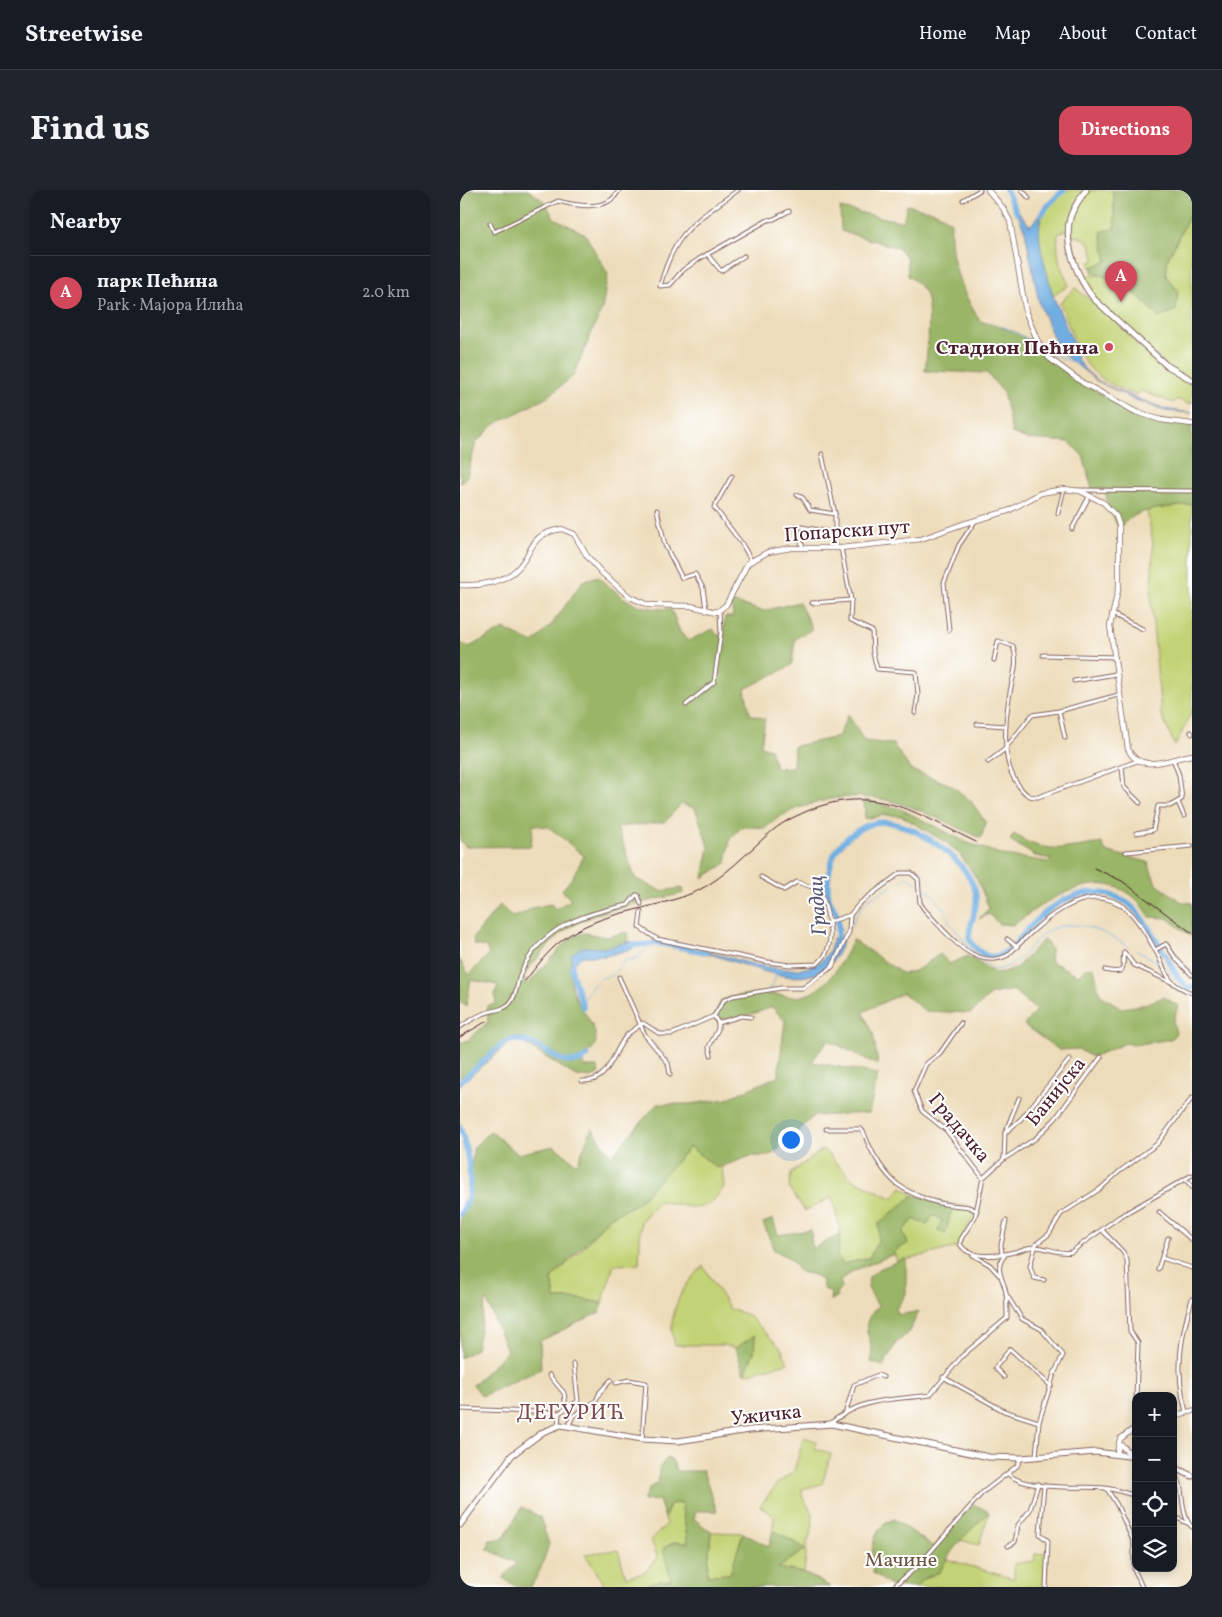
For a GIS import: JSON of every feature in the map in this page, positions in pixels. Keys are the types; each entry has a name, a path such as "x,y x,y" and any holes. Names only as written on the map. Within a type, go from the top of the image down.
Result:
{"main road":[{"path":"1086,190 1072,213 1069,229 1072,250 1083,283 1094,299 1166,365 1192,380"},
{"name":"Ужичка","path":"460,1525 509,1459 543,1432 558,1426 569,1426 642,1439 678,1441 750,1430 829,1424 860,1428 976,1454 1022,1458 1085,1452 1117,1453 1132,1456"},
{"path":"1122,1446 1125,1451 1132,1455"},
{"path":"1177,1469 1192,1476"}],"street":[{"path":"490,223 494,232 558,201 580,207 608,203 620,190"},
{"path":"738,190 688,228 675,244 660,286 670,285 683,270 707,254 742,237 768,220 789,211"},
{"path":"963,200 980,190"},
{"path":"988,190 1010,221 1026,313 1036,338 1045,353 1075,378 1136,412 1161,420 1192,424"},
{"path":"1022,190 1029,198"},
{"path":"707,254 721,271 744,256"},
{"path":"822,454 834,514 838,548 851,600 850,620 872,630 873,653 877,669 916,672 918,695 915,713"},
{"path":"686,705 714,682 721,632 720,611 728,602 744,568 751,560 742,544 714,507 732,476"},
{"path":"1058,512 1064,489"},
{"name":"Попарски пут","path":"751,560 772,551 803,548 838,548 926,538 1008,511 1038,494 1064,489 1077,490 1091,495 1111,509 1119,525 1119,586 1110,630 1127,747 1136,760"},
{"path":"1077,490 1192,491"},
{"path":"798,495 804,498 810,510 834,514"},
{"path":"1072,530 1091,495"},
{"path":"656,510 665,545 682,578 695,574 704,588 706,609"},
{"path":"949,630 944,582 959,545 976,520"},
{"path":"803,548 796,526 836,533"},
{"path":"460,585 483,584 512,573 521,565 534,542 547,533 562,529 574,534 597,568 630,597 651,606 691,606 720,611"},
{"path":"812,604 851,600"},
{"path":"1112,614 1143,629"},
{"path":"994,660 998,641 1012,645 1016,654 1016,668 1006,726 1006,745 1013,778 1023,792 1031,797 1038,797 1075,785 1089,777 1136,760 1150,764 1192,755"},
{"path":"1043,655 1115,657"},
{"path":"1074,681 1116,674"},
{"path":"988,762 1004,750 1006,745 1031,716 1059,711 1118,694"},
{"path":"1059,711 1065,738"},
{"path":"977,724 1006,726"},
{"path":"1136,833 1153,830 1158,806 1170,806 1182,799 1179,775 1172,759"},
{"path":"1122,766 1124,787 1140,802"},
{"path":"1178,802 1184,816"},
{"path":"1126,852 1192,846"},
{"path":"830,922 850,915 863,900 900,873 911,873 920,882 920,903 924,909 974,956 1001,959 1054,913 1066,906 1091,899 1106,899 1126,908 1156,949 1160,962 1173,983"},
{"path":"641,912 638,927 657,939 790,965 817,964 823,959 829,948 830,922 821,890 797,882 784,890 761,878"},
{"path":"460,1027 484,1013 503,1009 511,1002 523,967 537,945 562,925 592,913 628,905 636,895 638,895 641,904"},
{"path":"582,1082 591,1082 607,1070 626,1036 640,1025 647,1024 660,1034 666,1036 714,1016 724,1000 733,996 781,988 803,988 832,967 849,932 850,915"},
{"path":"1007,939 1017,946"},
{"path":"1156,949 1166,944 1177,960 1192,975"},
{"path":"1105,970 1116,972 1122,969 1125,965 1124,952 1134,965 1192,993"},
{"path":"1162,979 1167,974"},
{"path":"619,977 640,1025 651,1044 668,1063 670,1074"},
{"path":"712,1055 709,1046 718,1028 714,1016"},
{"path":"718,1024 741,1016 751,1017"},
{"name":"Градачка","path":"961,1022 940,1052 926,1064 914,1091 922,1111 946,1130 983,1178 977,1211 960,1244 999,1275"},
{"name":"Банијска","path":"983,1178 1004,1159 1036,1138 1055,1119 1101,1057"},
{"path":"1005,1133 1021,1119 1070,1059"},
{"path":"1004,1159 1005,1133 1020,1098"},
{"path":"1044,1280 1034,1278 1030,1271 1030,1262 1037,1242 1048,1234 1062,1212 1100,1189 1120,1171 1157,1144 1192,1098"},
{"path":"826,1129 861,1130 866,1134 868,1142 885,1172 897,1184 914,1195 953,1206 966,1204 977,1211"},
{"path":"973,1254 1004,1254 1035,1247 1068,1253 1120,1217 1192,1175"},
{"path":"1185,1179 1192,1188"},
{"path":"1160,1212 1192,1240"},
{"path":"1006,1221 1001,1245 1004,1254 1000,1263 999,1275 1006,1293 1022,1319 1041,1329 1063,1355 1054,1374 1039,1422 1036,1456"},
{"path":"1102,1230 1123,1252 1127,1260 1130,1331 1138,1343 1136,1392"},
{"path":"1158,1269 1168,1238"},
{"path":"1162,1258 1192,1268"},
{"path":"829,1424 846,1412 868,1402 930,1395 962,1356 1007,1318 1006,1293"},
{"path":"1186,1412 1179,1376 1179,1357 1192,1299"},
{"path":"1004,1377 995,1368 1010,1349 1051,1386"},
{"path":"460,1409 559,1413 578,1401 574,1364"},
{"path":"549,1375 564,1393 566,1408"},
{"path":"846,1412 854,1385 878,1375 883,1377"},
{"path":"943,1377 1004,1411 1039,1422"},
{"path":"569,1426 573,1416 596,1401 600,1392 611,1380"},
{"path":"616,1383 628,1380 646,1383 642,1439"},
{"path":"1177,1415 1192,1410"},
{"path":"558,1426 559,1413"},
{"path":"1117,1453 1118,1441 1132,1430"},
{"path":"1117,1453 1122,1446 1125,1434"},
{"path":"893,1587 918,1566 982,1493 1008,1474 1017,1466 1022,1458"},
{"path":"1008,1474 1013,1478 1038,1484 1106,1488 1132,1495"},
{"path":"1177,1477 1179,1479 1187,1523"},
{"path":"1008,1546 1015,1542 1018,1525 1030,1510 1038,1484"},
{"path":"1044,1485 1040,1534 1048,1540 1046,1587"},
{"path":"1106,1488 1117,1504 1134,1543 1134,1569 1142,1587"},
{"path":"1177,1518 1192,1527"}],"green space":[{"path":"460,190 528,190 545,202 554,218 585,234 608,274 602,309 573,376 546,398 495,424 476,443 467,476 460,483"},
{"path":"1063,190 1113,190 1115,228 1101,232 1107,262 1091,267 1089,262 1094,261 1092,249 1085,239 1069,235 1068,229 1058,234 1059,260 1069,285 1053,296 1040,249 1040,225 1043,214 1049,204"},
{"path":"1113,190 1187,190 1188,197 1192,200 1192,211 1168,258 1166,276 1178,291 1176,310 1159,318 1130,290 1114,280 1093,273 1091,267 1107,261 1101,232 1115,228"},
{"path":"907,205 936,212 951,222 952,249 957,274 980,321 1013,331 1035,344 1038,342 1057,363 1071,374 1130,410 1154,419 1192,424 1192,504 1143,512 1134,516 1119,529 1108,506 1105,489 1092,489 1083,456 1069,442 1028,439 1012,433 1003,392 987,373 925,371 928,307 926,296 922,289 908,276 907,258 898,248 841,231 840,208 903,222"},
{"path":"1192,211 1192,380 1173,371 1090,294 1081,278 1093,275 1104,276 1124,284 1143,300 1159,318 1178,291 1166,276 1168,258"},
{"name":"Стадион Пећина","path":"1075,288 1112,318 1158,363 1192,385 1192,403 1188,404 1177,399 1174,403 1141,391 1135,395 1102,379 1092,370 1078,349 1060,303"},
{"path":"1192,504 1192,711 1175,746 1161,714 1151,601 1153,543 1147,510"},
{"path":"598,576 631,602 658,609 671,609 680,632 688,641 713,629 717,635 723,635 725,617 733,617 731,602 763,611 799,602 812,629 795,639 792,665 745,689 750,714 765,719 761,746 770,749 776,768 793,767 794,746 838,737 848,714 864,741 893,744 911,770 951,785 971,801 986,823 981,838 899,803 858,797 836,798 793,810 782,815 765,828 743,826 730,839 726,863 703,878 709,847 695,808 681,804 665,822 617,827 635,878 661,891 682,888 683,893 598,914 572,926 545,949 523,977 527,985 569,939 584,933 606,937 627,932 628,942 606,948 586,947 570,963 574,994 596,1036 593,1048 581,1058 585,1067 597,1067 599,1073 591,1078 576,1076 520,1041 509,1043 460,1085 460,1043 468,1040 488,1022 487,1006 496,1004 495,994 498,985 471,980 466,1006 460,1003 460,960 469,975 489,954 486,947 474,945 473,938 500,905 512,917 532,908 551,904 555,909 571,900 562,890 572,878 584,856 549,827 533,825 531,846 466,847 460,840 460,643 469,647 504,629 533,643 552,624 583,581"},
{"path":"864,800 901,809 968,843 1003,855 1049,862 1051,859 1035,856 1010,840 1014,834 1025,841 1046,847 1067,848 1102,843 1105,851 1148,862 1156,884 1182,902 1192,903 1192,937 1167,918 1150,917 1136,899 1120,888 1102,885 1084,886 1065,893 1047,902 1014,925 999,924 989,914 979,919 989,908 977,879 961,856 947,843 902,816 884,815 865,819"},
{"path":"1044,939 1051,949 1050,961 1078,975 1088,967 1094,968 1100,995 1122,1008 1142,1005 1164,997 1178,1006 1173,1022 1176,1033 1171,1039 1134,1045 1126,1043 1092,1057 1078,1049 1059,1050 1024,1025 1036,1010 1013,990 991,994 971,1013 925,1011 903,993 863,1012 873,1033 878,1065 828,1040 812,1062 878,1074 869,1113 814,1116 774,1153 766,1156 751,1156 717,1168 690,1147 638,1203 610,1217 552,1278 555,1299 581,1299 602,1303 600,1312 540,1341 541,1369 482,1396 473,1385 507,1351 486,1299 476,1349 460,1358 460,1214 467,1197 474,1147 490,1131 518,1154 554,1146 577,1164 592,1128 611,1156 657,1104 690,1104 726,1099 778,1076 785,1021 772,1007 718,1023 714,1016 721,1000 735,996 757,994 795,997 815,991 831,977 853,940 903,974 917,970 940,954 949,964 968,956 996,974 1016,968"},
{"path":"690,1147 717,1168 722,1166 724,1187 711,1204 695,1208 659,1201 641,1221 639,1264 614,1265 602,1303 581,1299 555,1299 552,1278 580,1251 610,1217 638,1203"},
{"path":"823,1149 852,1179 892,1198 902,1187 914,1195 879,1223 879,1241 869,1258 843,1264 837,1256 841,1234 832,1197 805,1211 789,1188 791,1173"},
{"path":"914,1195 953,1205 945,1234 938,1230 942,1220 933,1215 927,1225 914,1219 903,1231 908,1244 897,1249 894,1254 853,1271 840,1281 842,1287 836,1293 838,1296 830,1301 831,1293 823,1288 822,1281 814,1275 800,1272 789,1258 774,1250 763,1223 773,1219 778,1235 811,1230 812,1249 841,1234 837,1256 843,1264 869,1258 878,1241 879,1223"},
{"path":"953,1205 966,1205 977,1211 961,1239 961,1246 898,1262 894,1254 903,1231 914,1219 927,1225 933,1215 942,1220"},
{"path":"906,1258 906,1294 896,1309 899,1315 919,1311 909,1332 897,1342 883,1366 871,1362 872,1353 867,1333 867,1321 878,1306 868,1288 869,1277 879,1269"},
{"path":"703,1266 730,1309 748,1315 781,1348 788,1363 745,1374 754,1352 755,1336 736,1348 723,1345 675,1345 672,1327 675,1308 686,1285"},
{"path":"755,1335 754,1352 744,1374 736,1348"},
{"path":"804,1437 816,1441 815,1448 831,1454 822,1484 802,1489 802,1496 812,1513 813,1526 807,1544 804,1573 778,1568 806,1549 773,1530 774,1516 760,1506 777,1484 794,1471"},
{"name":"Мачине","path":"667,1458 673,1461 676,1471 703,1471 717,1511 696,1511 694,1519 711,1532 707,1575 730,1574 743,1533 769,1547 773,1530 806,1549 778,1568 804,1573 831,1587 645,1587 652,1582 671,1580 663,1548 675,1542 688,1543 681,1503 670,1504 665,1518 659,1500 643,1501 649,1488 657,1483 660,1467"},
{"path":"681,1503 688,1544 671,1580 652,1582 645,1587 606,1587 585,1554 618,1550 626,1577 644,1573 658,1558 651,1540 667,1524 665,1518 670,1504"},
{"name":"Мачине","path":"973,1504 989,1512 955,1547 940,1572 923,1579 918,1587 892,1587 873,1573 872,1549 876,1535 886,1523 894,1519 934,1547"},
{"path":"522,1507 540,1517 549,1544 541,1568 531,1587 517,1587 503,1578 517,1563 487,1549 490,1540 504,1538"},
{"path":"989,1512 979,1545 960,1540"},
{"path":"711,1532 743,1533 730,1574 707,1575"},
{"path":"1048,1553 1045,1587 918,1587 923,1579 940,1572 946,1559 1014,1579 1014,1564 1034,1561 1035,1554"}],"water":[{"path":"1013,204 1030,226 1048,205 1040,220 1039,233 1041,250 1053,296 1074,345 1077,359 1086,371 1101,383 1059,351 1039,303 1025,231"},
{"path":"1101,383 1165,409 1192,413 1165,411 1131,398"},
{"path":"833,938 843,940 836,957 826,968 814,974 800,977 771,973 700,950 756,965 797,969 814,965 826,955"},
{"path":"632,941 632,949 605,956 582,956 574,964 572,973 571,955 582,947 605,948"}],"waterway":[{"path":"1006,190 1017,213"},
{"path":"1042,214 1048,205 1064,190"},
{"path":"1002,326 1036,343"},
{"path":"1044,346 1054,355 1075,363"},
{"name":"Градац","path":"836,945 838,919 829,898 828,888 829,871 833,857 843,842 858,830 875,823 884,822 917,832 953,857 962,867 970,879 976,896 969,938 981,953 991,956 1002,954 1014,945 1050,909 1074,896 1086,893 1099,893 1113,896 1126,902 1133,908 1148,927 1180,980 1188,988 1192,988"},
{"path":"901,881 907,877 917,883"},
{"path":"920,885 934,896 944,908 949,922 976,955"},
{"path":"851,927 858,912 870,898 893,886"},
{"name":"Градац","path":"1063,894 1065,899"},
{"path":"979,958 994,970 1009,966 1020,958 1040,937 1051,930 1073,925 1097,930 1129,947"},
{"path":"839,931 847,928"},
{"name":"Градац","path":"626,946 658,943 706,952"},
{"path":"581,1003 597,982 612,976 624,961 638,958 650,944"},
{"path":"1137,951 1161,963"},
{"path":"1164,965 1174,979 1180,980"},
{"name":"Градац","path":"572,966 572,973 583,1007"},
{"path":"768,988 772,987 777,973"},
{"name":"Градац","path":"460,1082 504,1043 515,1040 527,1041 568,1062 578,1061 588,1055"},
{"name":"Градац","path":"460,1127 468,1159 470,1183 469,1195 460,1214"},
{"name":"Градац","path":"460,1205 467,1197"}],"railway":[{"path":"525,981 551,950 576,931 609,917 695,892 716,880 777,827 791,818 812,809 836,802 878,801 916,813 976,842"},
{"path":"1094,868 1122,881 1192,933"},
{"path":"460,1037 487,1021"}],"place":[{"name":"парк Пећина","path":"1121,302"},
{"name":"Стадион Пећина","path":"1109,347"}],"district":[{"name":"ДЕГУРИЋ","path":"571,1411"}]}
